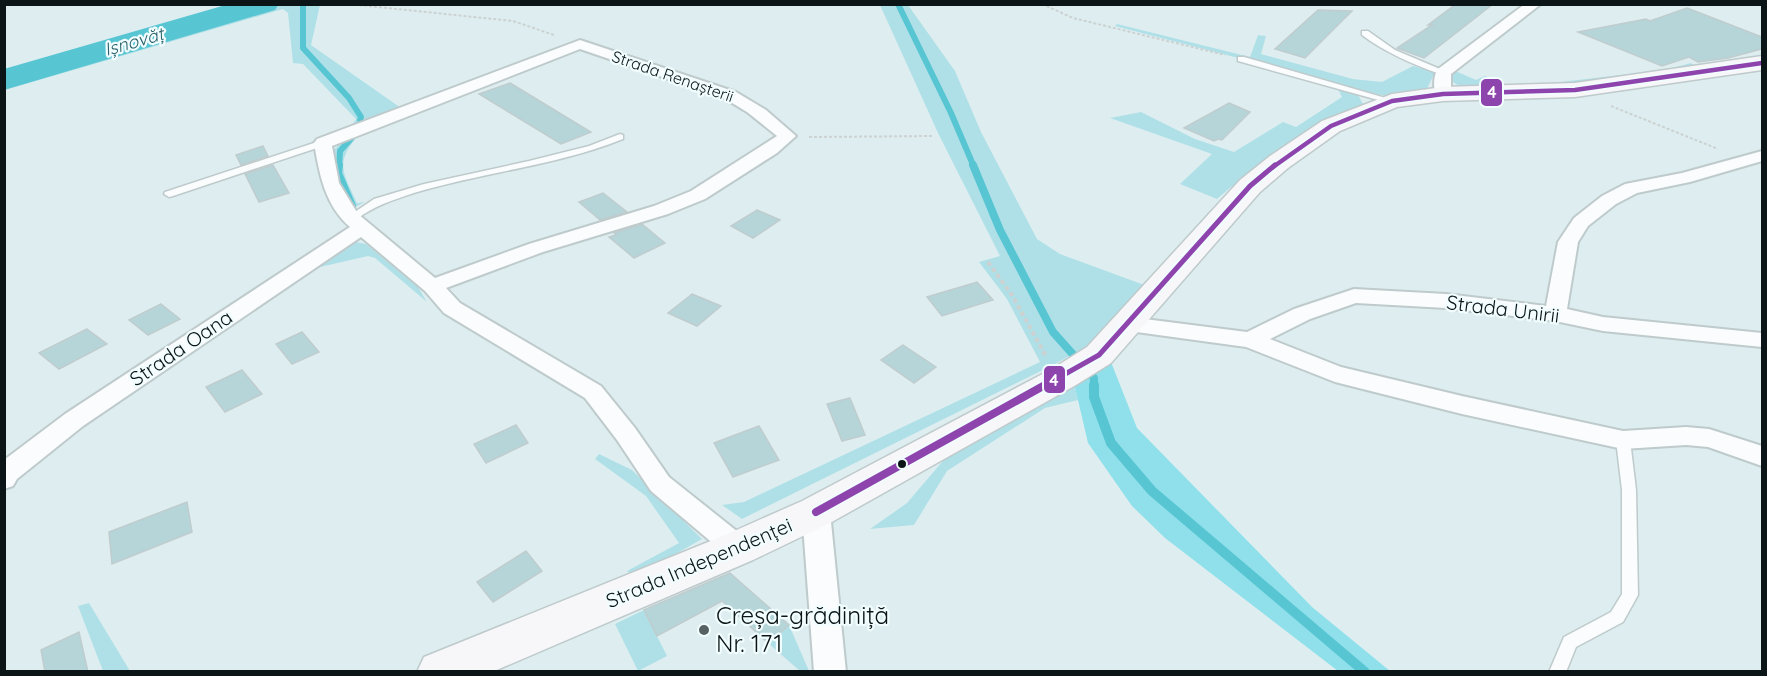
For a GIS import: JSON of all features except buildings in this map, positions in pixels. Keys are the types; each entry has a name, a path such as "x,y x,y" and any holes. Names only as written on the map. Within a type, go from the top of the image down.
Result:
{"main road":[{"name":"Strada Independenței","path":"440,672 738,548 816,512 1061,378 1099,354 1129,324 1250,186 1279,162 1331,126 1443,83 1575,90 1762,63"}],"street":[{"path":"1443,83 1534,4"},
{"path":"580,44 323,142 330,183 356,223 432,286 452,308 593,392 626,434 660,484 738,548"},
{"name":"Strada Renașterii","path":"580,44 739,99 766,117 787,136"},
{"path":"432,286 536,248 661,210 698,195 771,149 787,136"},
{"path":"1555,314 1568,242 1581,222 1609,200 1632,188 1684,178 1755,158"},
{"name":"Strada Oana","path":"4,479 5,474 74,420 356,223"},
{"name":"Strada Unirii","path":"1250,340 1302,314 1354,296 1446,301 1555,314 1603,324 1762,340"},
{"path":"1129,324 1250,340 1335,374 1462,405 1623,440 1686,436 1709,438 1762,456"},
{"path":"816,512 830,672"}],"lane":[{"path":"1365,33 1381,46 1443,83"},
{"path":"1241,59 1392,101"},
{"path":"356,223 378,201 424,187 592,148 620,137"},
{"path":"169,194 323,142"},
{"path":"1557,672 1570,642 1617,617 1630,595 1629,490 1623,440"}],"path":[{"path":"1042,4 1073,18 1241,59"},
{"path":"329,5 358,5 513,21 580,44"},
{"path":"1575,90 1663,128 1755,158"},
{"path":"787,136 934,136"},
{"path":"988,262 1012,295 1061,378"}],"shaded area":[{"path":"243,5 320,5 311,45 401,108 349,129 356,119 303,64 293,63 288,13 283,9 5,90 4,73"},
{"path":"880,5 908,5 955,71 981,132 1037,239 1060,254 1147,286 1091,344 742,519 722,505 744,502 1040,362 1007,299 979,262 1000,256 938,133"},
{"path":"1117,24 1250,57 1258,35 1266,36 1261,54 1353,79 1382,82 1413,66 1435,72 1426,91 1394,96 1381,95 1115,26"},
{"path":"1691,63 1696,67 1561,86 1470,89 1456,84 1450,77 1453,70 1476,80 1485,76 1509,87 1665,70"},
{"path":"1337,87 1357,93 1363,104 1304,134 1251,171 1217,199 1180,184 1212,154 1110,118 1141,112 1195,139 1234,152 1283,122 1296,127 1342,97"},
{"path":"361,132 347,151 343,166 347,182 357,203 365,202 351,209 332,170 333,151 345,138"},
{"path":"356,242 366,244 418,287 427,302 375,258 368,256 316,268 338,249"},
{"path":"1111,362 1137,428 1312,607 1390,671 1338,671 1165,538 1132,506 1088,443 1074,383"},
{"path":"1074,383 1078,400 1045,408 947,471 914,525 870,529 907,503 953,449"},
{"path":"599,454 632,470 702,539 635,577 627,571 679,543 646,496 595,459"},
{"path":"89,603 130,671 103,671 78,606"},
{"path":"644,610 667,656 638,671 615,624"},
{"path":"789,625 809,671 800,671 768,643"}],"waterway":[{"name":"Ișnovăț","path":"4,80 264,4"},
{"path":"303,4 303,48 349,98 361,117 360,120"},
{"path":"898,4 951,113 974,167"},
{"path":"339,167 340,151 356,133"},
{"path":"339,165 338,173 352,206"},
{"path":"973,165 1000,230 1053,332 1094,378 1094,397 1111,443 1152,491 1365,672"}],"transit line":[{"name":"4","path":"816,512 1099,355 1250,186 1279,162 1331,126 1392,101 1443,94 1575,90 1762,63"}],"place":[{"name":"Creșa-grădiniță Nr. 171","path":"704,630"}]}
